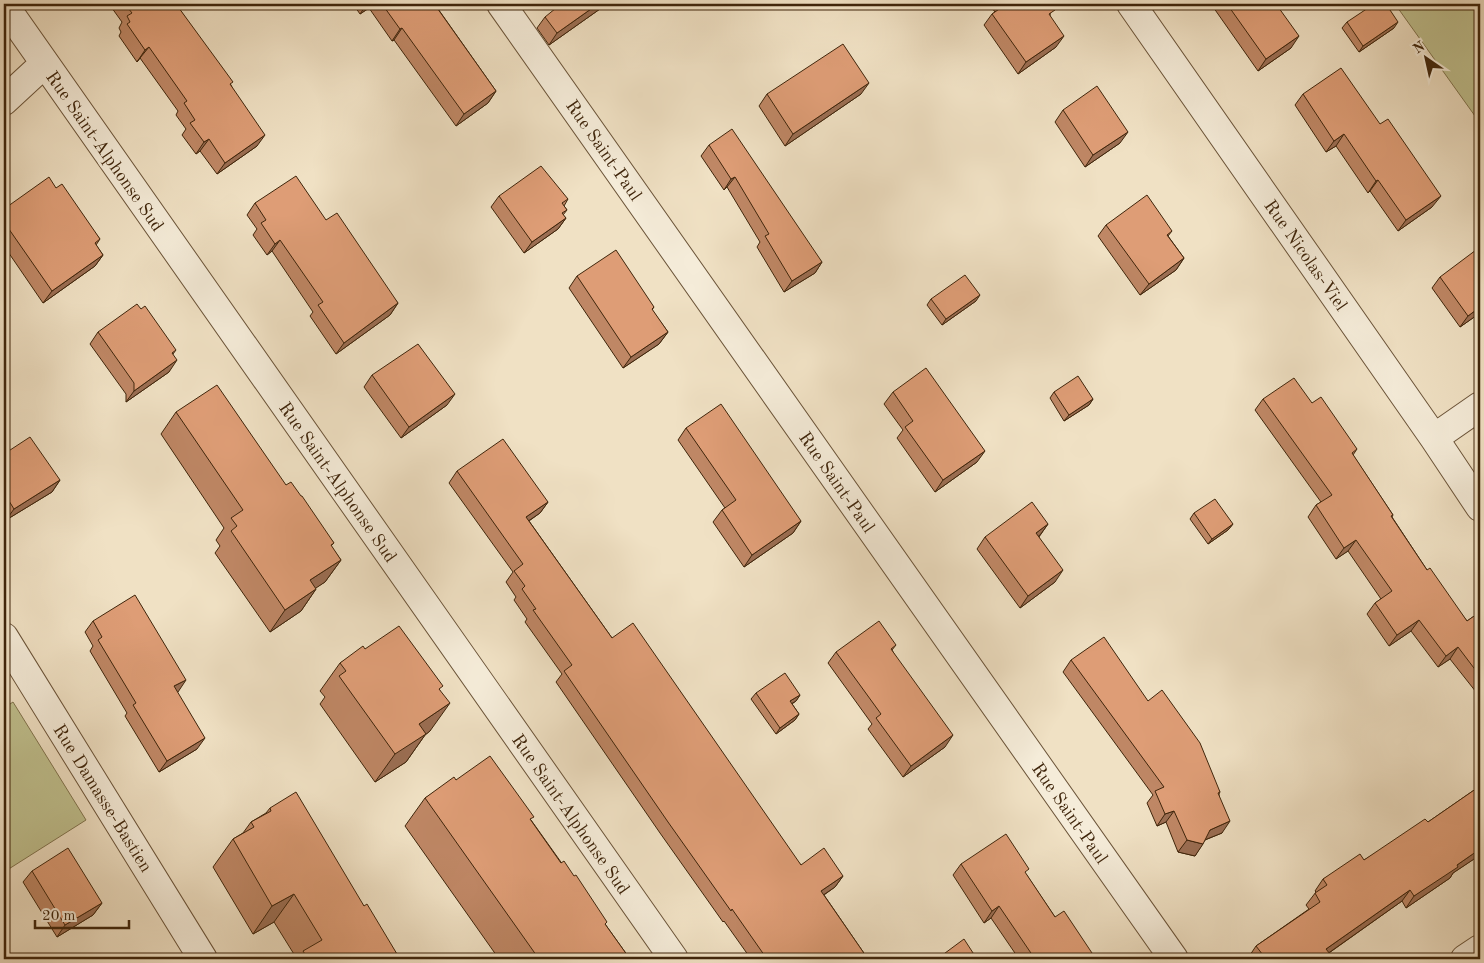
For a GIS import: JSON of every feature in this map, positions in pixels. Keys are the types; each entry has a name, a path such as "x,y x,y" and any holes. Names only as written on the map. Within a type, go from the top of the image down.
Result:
{"street":[{"name":"Rue Saint-Paul","path":"501,4 1174,959"},
{"name":"Rue Nicolas-Viel","path":"1131,4 1434,438 1480,507"},
{"name":"Rue Saint-Alphonse Sud","path":"4,5 674,959"},
{"path":"4,101 44,64"},
{"path":"1434,438 1480,406"},
{"name":"Rue Damasse-Bastien","path":"4,637 203,959"},
{"path":"1465,959 1480,949"}],"green space":[{"path":"1395,4 1480,4 1480,123"},
{"path":"13,702 86,820 4,872 4,708"}],"building":[{"path":"125,4 176,4 233,82 230,84 265,135 225,163 209,139 204,142 190,123 195,120 184,103 187,101 149,47 145,50 127,24 130,22 127,16 132,13"},
{"path":"382,4 436,4 496,91 464,114 402,28 400,29"},
{"path":"561,4 598,4 557,33 545,17"},
{"path":"1005,4 1051,4 1055,10 1049,14 1064,36 1026,62 992,14"},
{"path":"1227,4 1276,4 1299,36 1266,59"},
{"path":"1374,4 1386,4 1398,22 1363,46 1347,22"},
{"path":"843,44 869,83 793,134 767,94"},
{"path":"1341,68 1380,124 1388,119 1441,196 1406,220 1378,180 1376,181 1344,134 1334,141 1303,94"},
{"path":"1097,86 1128,132 1093,155 1063,110"},
{"path":"732,129 822,262 792,281 765,236 769,234 735,177 731,179 709,145"},
{"path":"541,166 568,199 562,203 567,210 562,213 566,218 532,242 499,196"},
{"path":"296,176 326,220 337,213 398,303 344,343 318,305 323,302 280,240 275,244 261,223 266,220 255,203"},
{"path":"49,177 56,188 62,184 100,239 95,243 103,255 52,291 4,222 4,209"},
{"path":"1147,195 1172,231 1167,235 1184,258 1149,284 1106,225"},
{"path":"1480,247 1480,307 1468,316 1440,277"},
{"path":"616,250 654,307 652,309 668,332 631,357 577,276"},
{"path":"965,275 980,295 946,319 931,299"},
{"path":"137,304 141,309 145,306 176,350 172,353 177,360 134,391 134,383 98,332"},
{"path":"418,344 455,394 409,427 372,375"},
{"path":"926,368 985,451 943,480 905,427 913,421 893,392"},
{"path":"1078,376 1093,399 1069,415 1054,392"},
{"path":"4,377 8,382 4,385"},
{"path":"1294,378 1312,403 1321,397 1357,449 1352,453 1393,515 1391,516 1427,570 1430,568 1467,621 1480,612 1480,676 1458,647 1446,656 1419,620 1397,635 1375,603 1392,591 1356,540 1344,548 1316,505 1332,495 1263,399"},
{"path":"217,385 286,485 291,482 302,496 334,543 331,545 341,560 310,580 316,589 285,610 231,531 237,526 231,518 243,510 176,412"},
{"path":"721,404 801,521 752,555 722,510 736,500 686,428"},
{"path":"30,437 60,480 14,509 4,493 4,454"},
{"path":"503,439 548,502 526,517 612,638 633,623 801,865 824,848 843,876 821,891 868,959 767,959 668,822 564,671 572,665 533,610 536,609 522,589 525,586 514,571 523,564 457,471"},
{"path":"1215,499 1233,524 1212,539 1194,513"},
{"path":"1032,502 1048,524 1036,533 1063,570 1028,596 985,537"},
{"path":"135,595 186,680 174,686 205,738 167,761 133,705 136,703 98,640 102,637 93,621"},
{"path":"879,621 896,645 891,649 953,735 911,766 876,718 881,714 836,652"},
{"path":"399,626 443,686 439,689 450,703 419,724 426,734 395,754 339,676 346,671 340,663 363,646 365,649"},
{"path":"1104,637 1148,701 1162,690 1200,743 1230,821 1210,830 1203,844 1187,840 1174,811 1165,814 1155,791 1164,787 1071,660"},
{"path":"785,673 800,695 790,701 799,714 780,728 756,693"},
{"path":"490,756 534,817 530,819 561,863 564,861 574,876 576,875 607,922 605,924 630,959 539,959 425,798 454,777 456,780"},
{"path":"1480,786 1480,849 1457,865 1458,867 1414,896 1410,890 1326,949 1330,954 1322,959 1266,959 1256,946 1320,902 1315,893 1327,885 1323,879 1360,854 1364,860 1425,819 1428,822"},
{"path":"296,792 364,906 367,904 400,959 308,959 303,951 322,940 294,894 272,906 233,839 254,827 251,822 271,811 270,808"},
{"path":"1006,834 1029,869 1025,872 1055,917 1064,911 1096,959 1035,959 999,906 992,911 961,864"},
{"path":"68,848 102,903 65,925 32,871"},
{"path":"964,939 977,959 937,959"}]}
